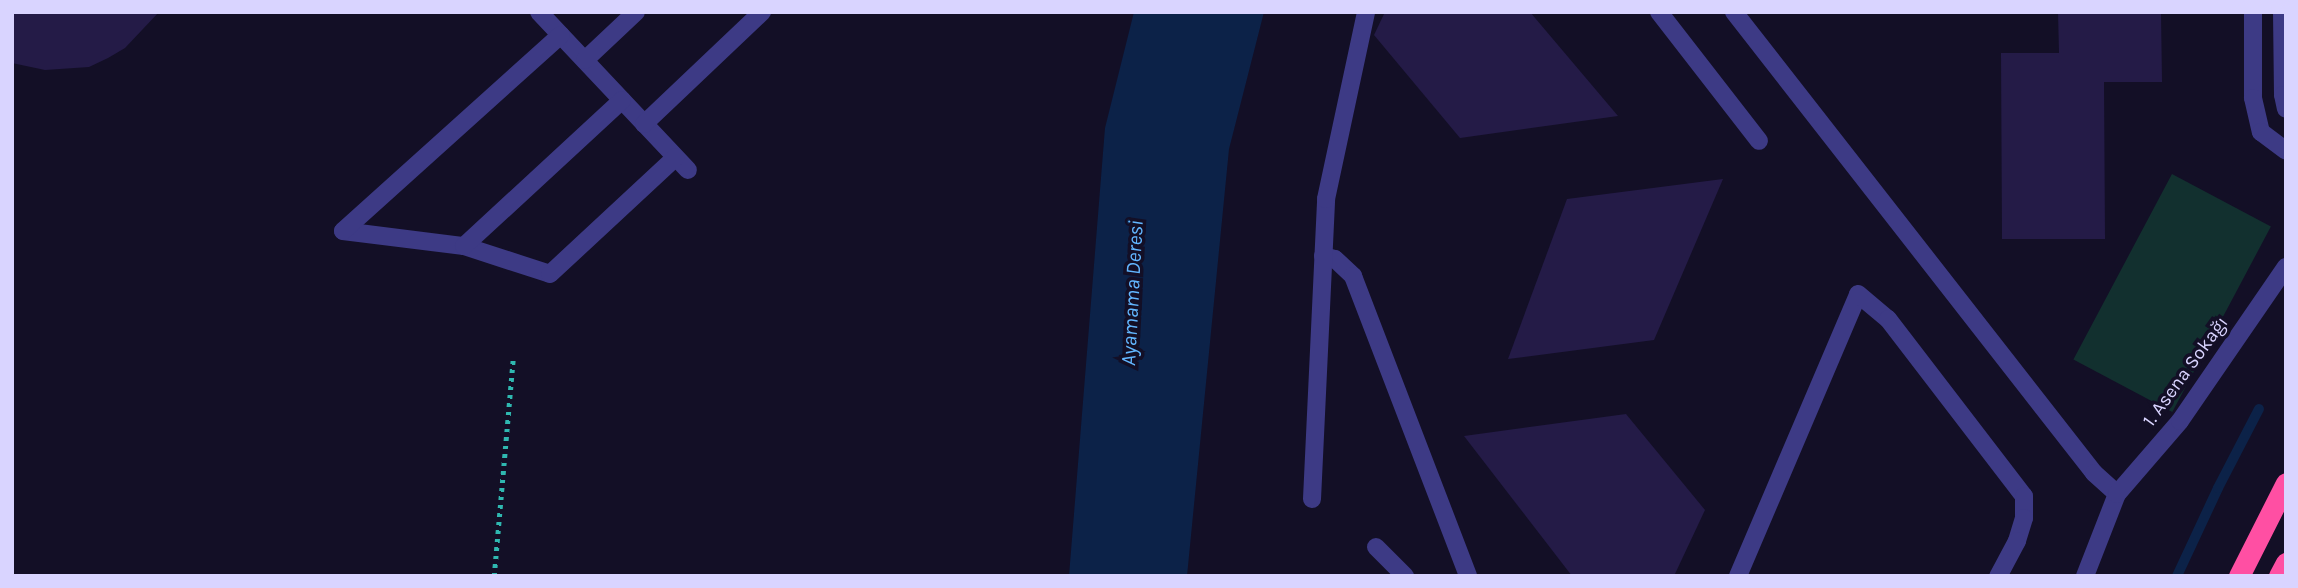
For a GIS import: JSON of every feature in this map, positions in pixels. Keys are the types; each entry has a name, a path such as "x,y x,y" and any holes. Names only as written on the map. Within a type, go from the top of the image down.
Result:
{"highway":[{"path":"2239,576 2286,483"},
{"path":"2280,576 2286,563"}],"street":[{"path":"539,12 561,35 622,100 644,124 682,164 550,274 464,246 343,231 561,35"},
{"path":"584,60 636,12"},
{"path":"644,124 762,12"},
{"path":"1312,499 1326,199 1366,12"},
{"path":"1660,12 1759,141"},
{"path":"1734,12 2094,473 2117,494"},
{"path":"2253,12 2253,98 2258,121 2261,132 2286,151"},
{"path":"2283,12 2283,95 2286,109"},
{"path":"464,246 622,100"},
{"path":"1323,256 1335,260 1353,276 1468,576"},
{"name":"1. Asena Sokağı","path":"2085,576 2117,494 2180,421 2286,267"},
{"path":"1738,576 1857,294 1888,319 2024,496 2024,518 2017,541 1998,576"},
{"path":"1376,547 1405,576"}],"path":[{"path":"494,576 513,358"}],"green space":[{"path":"2172,174 2271,227 2172,412 2073,359"}],"water":[{"name":"Ayamama Deresi","path":"1134,12 1264,12 1229,149 1187,576 1069,576 1105,128"}],"building":[{"path":"12,12 159,12 125,48 108,58 89,67 45,70 12,63"},
{"path":"1385,12 1530,12 1618,116 1460,138 1374,35"},
{"path":"2058,12 2161,12 2162,82 2104,82 2105,239 2002,239 2001,53 2059,53"},
{"path":"1723,179 1654,340 1508,359 1567,199"},
{"path":"1626,414 1705,510 1674,576 1572,576 1464,436"}],"waterway":[{"path":"2177,576 2259,409"}]}
